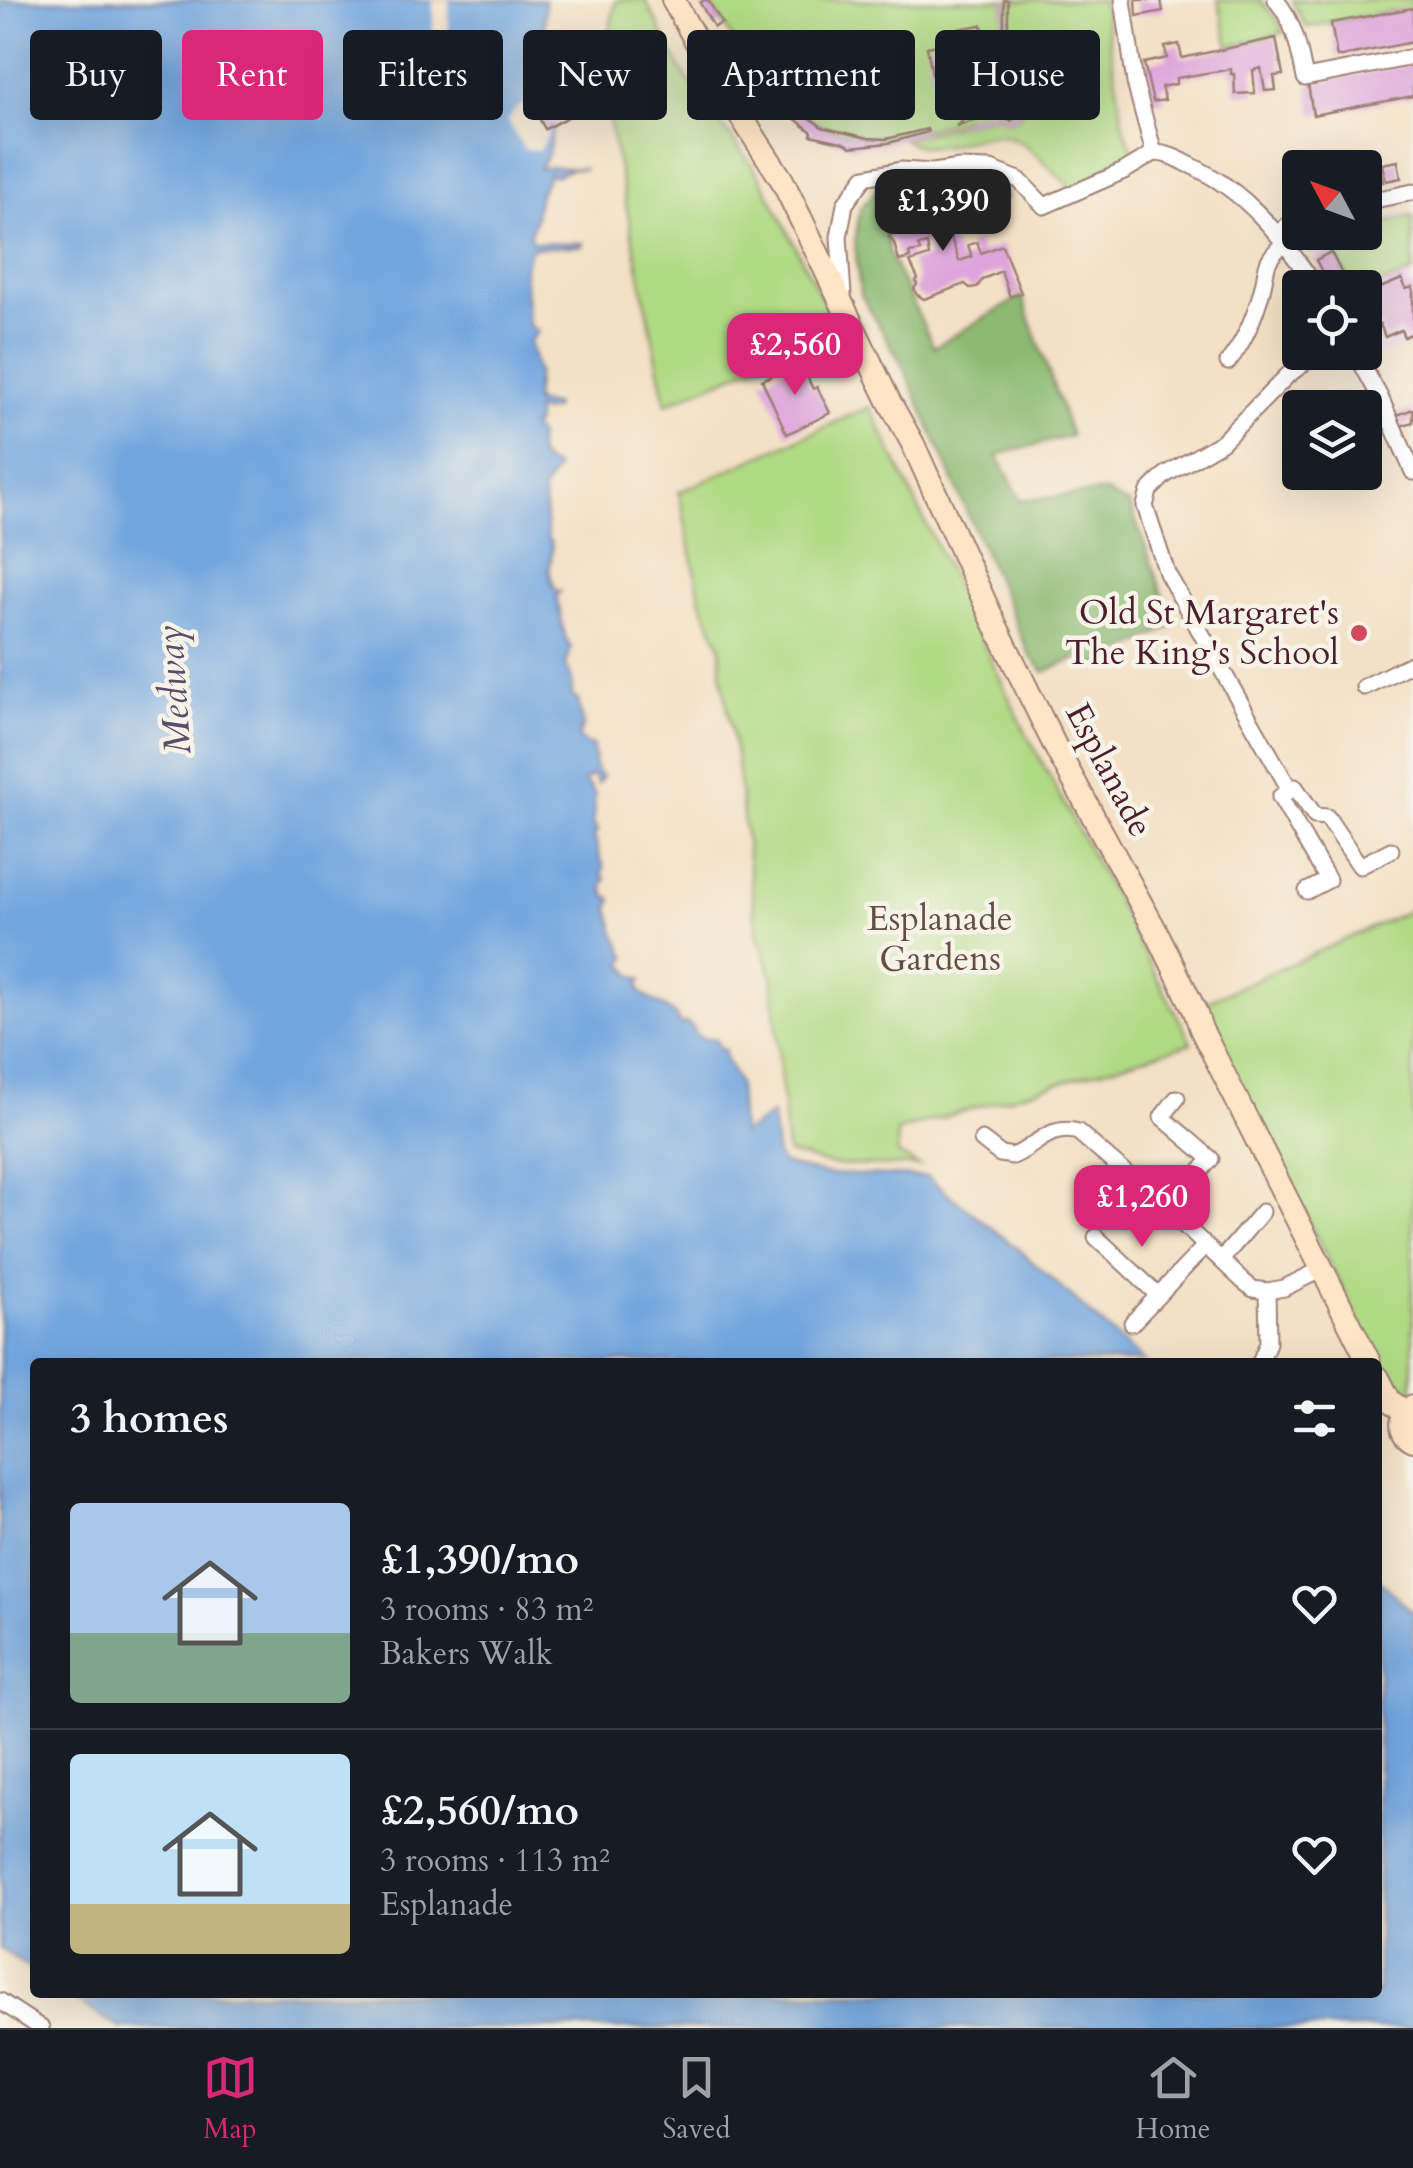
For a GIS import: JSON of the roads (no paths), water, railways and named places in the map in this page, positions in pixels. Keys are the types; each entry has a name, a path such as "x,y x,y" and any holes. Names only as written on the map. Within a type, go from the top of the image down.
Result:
{"street":[{"name":"Esplanade","path":"674,0 723,90 782,180 913,444 1049,734 1158,937 1367,1358"},
{"path":"1123,0 1135,83 1154,153"},
{"path":"1276,0 1292,25 1305,78 1413,57"},
{"path":"844,311 839,237 845,204 865,177 900,170 992,169 1019,180 1044,206 1154,153 1165,153 1218,179 1282,238 1266,264 1262,293 1241,346 1228,362"},
{"path":"1382,198 1413,192"},
{"path":"1290,790 1167,572 1145,506 1148,491 1164,475 1222,442 1295,370"},
{"path":"1366,370 1413,472"},
{"path":"1364,687 1413,663"},
{"path":"1307,890 1328,880 1280,797 1295,787 1315,816 1327,817 1360,866 1391,850"},
{"path":"1166,1209 1211,1159 1162,1116 1177,1098"},
{"path":"982,1140 995,1151 1013,1156 1052,1132 1075,1131 1248,1286 1266,1291 1284,1288 1322,1270"},
{"path":"1221,1260 1262,1212"},
{"path":"1096,1237 1158,1296"},
{"path":"1132,1323 1206,1246"},
{"path":"1262,1358 1268,1344 1266,1291"},
{"path":"1382,1386 1390,1401 1409,1409 1402,1428 1413,1440"},
{"path":"0,2001 41,2028"}],"water":[{"name":"Medway","path":"0,0 545,0 544,30 523,30 523,120 554,120 548,155 539,169 550,167 585,169 570,169 555,176 548,173 529,235 533,242 583,246 531,248 524,268 528,322 538,332 529,341 537,371 534,403 554,405 554,409 542,412 536,409 536,423 531,428 538,434 540,459 556,470 542,491 552,549 550,571 555,590 561,591 556,597 571,647 566,665 583,725 578,737 592,745 594,763 603,777 597,784 592,775 584,781 595,794 593,824 598,831 594,835 606,880 602,887 612,899 609,908 613,928 627,958 623,963 632,975 642,979 640,991 673,1014 679,1024 687,1023 694,1033 715,1039 725,1050 738,1083 741,1134 772,1115 777,1156 783,1164 825,1174 927,1177 1017,1248 1140,1358 30,1358 30,1969 0,1948"},
{"path":"1382,1583 1413,1612 1413,2028 120,2028 72,1998 1382,1998"}],"place":[{"name":"Old St Margaret's The King's School","path":"1359,633"}],"park label":[{"name":"Esplanade Gardens","path":"940,939"}]}
